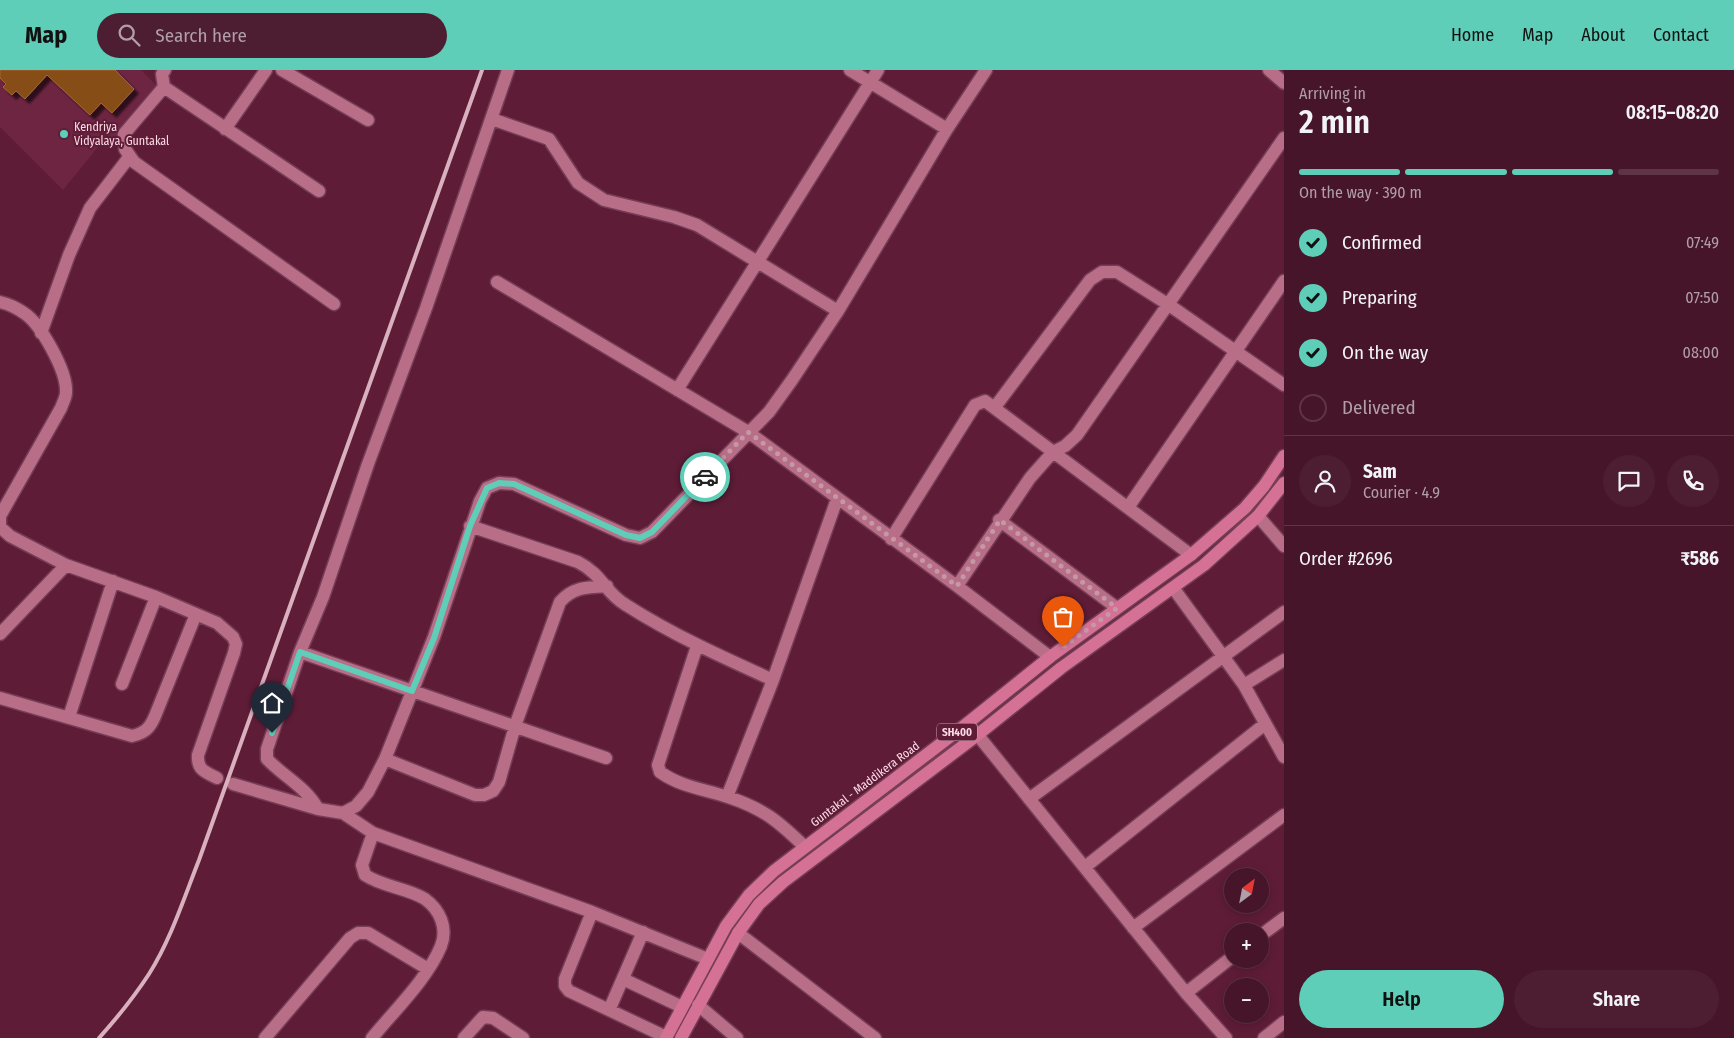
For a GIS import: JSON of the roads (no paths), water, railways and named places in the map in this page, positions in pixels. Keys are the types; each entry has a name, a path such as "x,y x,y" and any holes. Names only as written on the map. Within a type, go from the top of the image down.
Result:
{"main road":[{"name":"Guntakal - Maddikera Road","path":"666,1037 726,926 749,895 805,847 968,723 1050,657 1191,555 1245,508 1264,486 1284,456"},
{"name":"SH400","path":"681,1038 738,933 759,904 783,882 976,736 1061,668 1174,589 1204,565 1258,516 1284,484"}],"street":[{"path":"165,70 162,74 164,87 319,191"},
{"path":"225,129 266,70"},
{"path":"282,70 368,120"},
{"path":"318,809 305,790 267,759 267,749 300,652 323,597 368,464 426,308 508,70"},
{"path":"850,70 947,129"},
{"path":"677,390 878,70"},
{"path":"343,813 356,806 368,792 385,760 434,638 470,526 487,488 499,483 514,484 626,535 640,538 652,532 769,412 838,311 947,129 986,70"},
{"path":"1269,70 1284,83"},
{"path":"164,87 124,134 125,148 134,162 334,304"},
{"path":"492,119 549,139 578,183 604,200 686,221 758,261 838,311"},
{"path":"957,586 1030,478 1053,452 1065,446 1077,435 1284,138"},
{"path":"42,333 69,255 87,215 130,156"},
{"path":"995,407 1090,280 1102,272 1117,272 1169,305 1284,385"},
{"path":"1129,506 1284,281"},
{"path":"497,282 748,432 1050,657"},
{"path":"0,302 8,303 26,314 42,333 65,376 67,392 61,408 0,516 0,526 10,536 66,565 156,597 228,630 236,644 198,755 197,764 200,769 217,778"},
{"path":"891,539 975,405 985,401 1129,506 1191,555"},
{"path":"727,797 773,680 836,499"},
{"path":"1258,516 1284,546"},
{"path":"1000,520 1117,608"},
{"path":"470,526 578,562 592,569 623,604 697,646 773,680"},
{"path":"0,634 66,565"},
{"path":"70,718 113,581"},
{"path":"385,760 475,795 484,796 493,791 499,782 515,726 560,602 568,592 580,588 606,586"},
{"path":"1174,589 1244,685 1284,757"},
{"path":"122,684 156,597"},
{"path":"1029,799 1284,612"},
{"path":"0,698 132,736 142,734 150,728 196,614"},
{"path":"697,646 658,765 660,772 681,785 727,797 772,816 805,847"},
{"path":"300,652 606,758"},
{"path":"1244,685 1284,660"},
{"path":"968,723 976,736 1085,867 1186,993 1226,1038"},
{"path":"1085,867 1265,724"},
{"path":"233,784 318,809 343,813 373,833 592,912 708,959"},
{"path":"1133,928 1284,815"},
{"path":"372,1038 428,969 442,945 444,928 438,911 424,899 376,882 365,875 362,865 373,833"},
{"path":"592,912 565,979 565,986 569,990 610,1008 666,1037"},
{"path":"1269,929 1284,918"},
{"path":"610,1008 643,932"},
{"path":"265,1038 350,938 358,933 368,933 428,969"},
{"path":"738,933 875,1038"},
{"path":"1186,993 1224,963"},
{"path":"623,979 682,1007"},
{"path":"698,1005 737,1038"},
{"path":"464,1038 483,1017 494,1018 523,1038"},
{"path":"1264,1038 1284,1022"}],"railway":[{"path":"99,1038 149,974 177,918 482,70"}],"place":[{"name":"Kendriya Vidyalaya, Guntakal","path":"64,134"}]}
